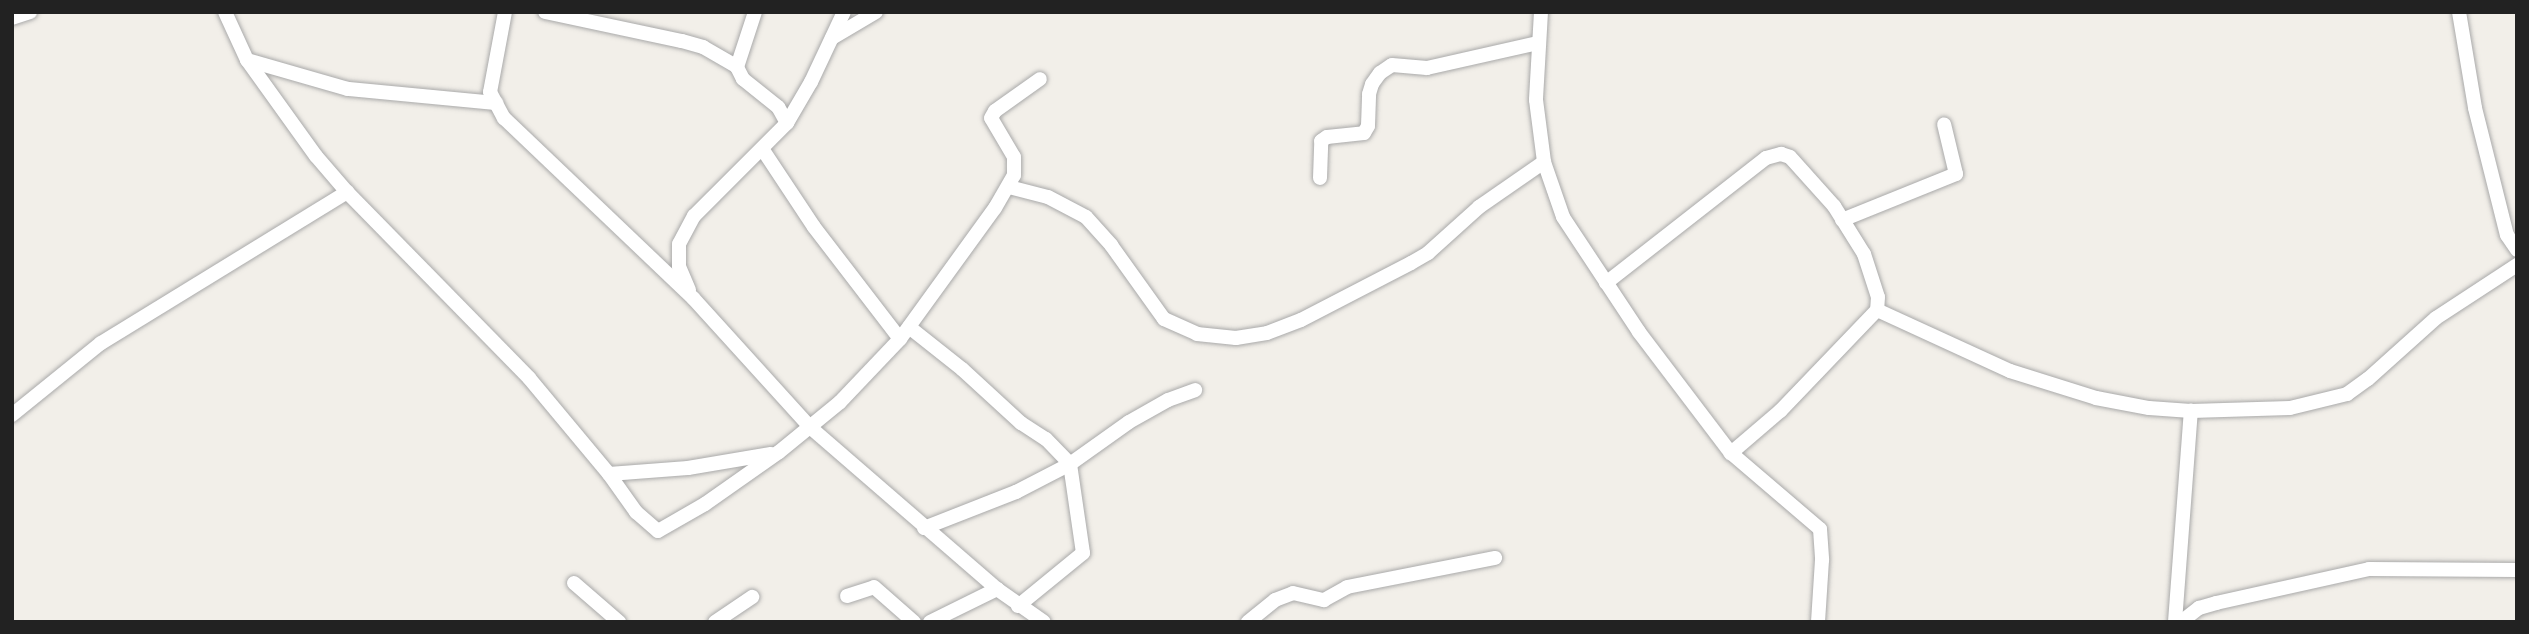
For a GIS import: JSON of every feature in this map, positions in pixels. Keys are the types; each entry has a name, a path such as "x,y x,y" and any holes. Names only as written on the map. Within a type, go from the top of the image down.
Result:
{"street":[{"path":"12,18 30,12"},
{"path":"225,12 247,60 347,192 521,369 610,474 636,512 657,531 705,504 810,428 867,376 900,339 1009,187 1014,175 1014,157 991,118 995,111 1040,79"},
{"path":"505,12 490,92 504,118 693,298 810,428 997,589 1044,622"},
{"path":"545,12 703,47 737,67 743,79 778,107 787,123"},
{"path":"737,67 755,12"},
{"path":"693,298 679,267 679,244 694,216 719,189 763,150 787,123 805,95 844,12"},
{"path":"831,39 876,12"},
{"path":"1541,12 1536,100 1544,162 1563,217 1639,332 1731,453 1819,529 1822,559 1818,622"},
{"path":"2459,12 2475,108 2507,235 2517,250"},
{"path":"1320,178 1321,141 1327,137 1364,133 1368,125 1369,94 1373,84 1380,73 1392,65 1427,68 1538,43"},
{"path":"247,60 348,89 496,103"},
{"path":"1842,220 1956,174 1944,124"},
{"path":"763,150 814,227 900,339"},
{"path":"1606,283 1766,158 1781,154 1790,157 1842,220 1864,254 1878,297 1877,310 1780,411 1731,453"},
{"path":"1009,187 1048,197 1086,217 1111,245 1164,319 1197,334 1236,338 1267,333 1301,320 1411,263 1435,247 1479,207 1544,162"},
{"path":"12,415 101,343 347,192"},
{"path":"1877,310 2010,371 2096,398 2149,408 2191,411 2290,408 2347,394 2437,318 2517,265"},
{"path":"909,327 962,369 1021,423 1046,439 1070,464 1083,553 1018,606"},
{"path":"924,528 1016,492 1070,464 1129,422 1168,400 1195,390"},
{"path":"2175,622 2191,411"},
{"path":"610,474 702,466 779,452"},
{"path":"1248,622 1275,600 1293,593 1324,600 1347,587 1495,558"},
{"path":"2181,622 2199,608 2216,603 2370,569 2517,570"},
{"path":"575,583 619,622"},
{"path":"846,596 874,587 914,622"},
{"path":"930,622 997,589"},
{"path":"715,622 752,597"}]}
